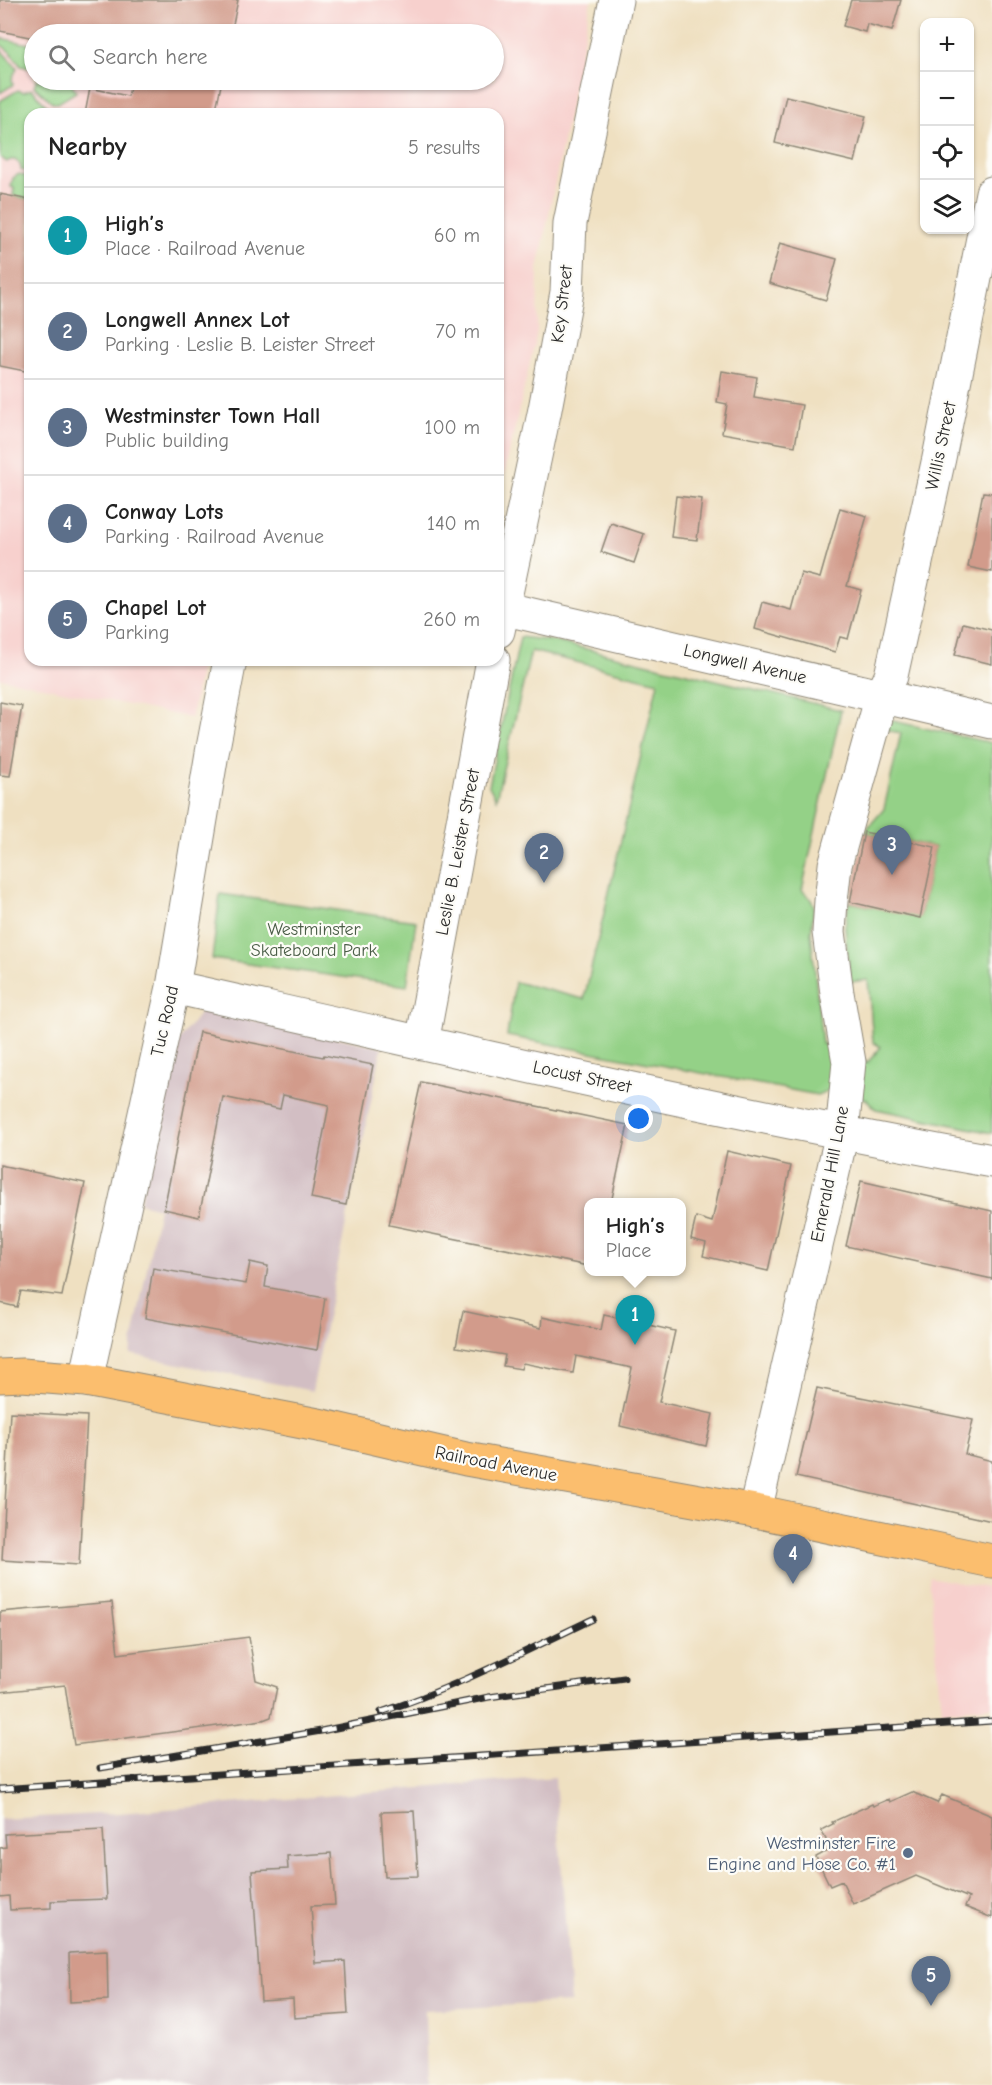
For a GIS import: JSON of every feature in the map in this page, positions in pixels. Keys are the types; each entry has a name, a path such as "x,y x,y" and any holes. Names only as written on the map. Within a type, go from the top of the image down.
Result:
{"highway":[{"name":"Railroad Avenue","path":"0,1376 22,1375 86,1380 323,1426 466,1459 755,1511 992,1561"}],"street":[{"name":"Key Street","path":"504,593 545,409 567,292 570,223 616,0"},
{"name":"Willis Street","path":"882,696 891,676 939,458 992,193"},
{"name":"Longwell Avenue","path":"504,616 882,696 992,722"},
{"name":"Tuc Road","path":"86,1380 173,987 229,666"},
{"name":"Leslie B. Leister Street","path":"422,1043 492,666"},
{"name":"Emerald Hill Lane","path":"755,1511 842,1133 849,1062 829,932 831,901 835,865 882,696"},
{"name":"Locust Street","path":"173,987 842,1133 992,1161"}],"shaded area":[{"path":"0,0 591,0 538,269 537,332 504,475 504,108 24,108 24,666 201,666 191,718 0,678"},
{"path":"202,1010 382,1047 312,1391 130,1354 159,1208 140,1203 170,1052"},
{"path":"929,1577 992,1589 992,1706 942,1711"},
{"path":"555,1777 571,2002 425,2010 427,2085 0,2085 0,1819 119,1813"}],"green space":[{"path":"0,38 24,43 24,67 21,66 0,44"},
{"path":"0,49 17,68 12,79 13,85 0,93"},
{"path":"18,90 23,92 33,90 49,108 24,108 24,171 21,170 20,164 16,161 7,162 0,157 0,101"},
{"path":"38,90 75,90 76,92 58,103 53,103"},
{"path":"19,174 24,175 24,199 13,196 14,188 11,187 13,178"},
{"path":"520,637 553,641 841,710 802,890 814,906 811,933 822,1044 830,1044 867,1063 881,1047 873,1042 868,980 850,982 845,927 849,902 920,917 935,847 864,832 884,809 901,733 885,730 886,725 893,721 992,743 992,1133 876,1109 866,1099 832,1089 817,1095 507,1036 515,982 584,999 658,682 531,651 496,799 489,786"},
{"name":"Westminster Skateboard Park","path":"220,894 416,921 407,986 212,959"}],"building":[{"path":"0,0 238,0 233,24 24,24 24,36 0,31"},
{"path":"851,0 901,0 892,31 867,24 865,32 843,26"},
{"path":"90,90 128,96 130,90 220,90 216,108 86,108"},
{"path":"786,96 866,116 855,162 775,143"},
{"path":"0,194 24,199 24,371 0,366"},
{"path":"780,243 837,259 826,300 769,283"},
{"path":"722,371 757,377 754,397 802,405 795,446 722,433 727,404 717,402"},
{"path":"983,492 992,493 992,572 968,567"},
{"path":"676,496 702,499 697,540 671,537"},
{"path":"840,508 867,516 847,586 861,590 848,639 840,637 835,652 755,629 762,602 791,610 801,573 820,578"},
{"path":"611,523 644,534 634,563 601,552"},
{"path":"963,623 992,630 992,664 955,655"},
{"path":"0,702 22,706 10,776 0,775"},
{"path":"864,832 935,847 920,918 850,902"},
{"path":"199,1032 373,1065 346,1205 311,1198 329,1105 283,1095 280,1109 223,1097 199,1217 164,1209"},
{"path":"421,1082 628,1125 612,1198 584,1198 584,1265 389,1225"},
{"path":"727,1151 791,1166 768,1271 703,1256 706,1243 691,1239 696,1217 712,1222"},
{"path":"0,1165 85,1183 62,1296 21,1291 17,1307 0,1303"},
{"path":"861,1181 992,1211 992,1279 846,1246"},
{"path":"250,1262 268,1266 265,1287 325,1298 317,1350 145,1318 153,1268 246,1284"},
{"path":"463,1311 541,1328 542,1317 601,1330 604,1315 675,1331 659,1402 713,1414 706,1446 620,1426 632,1368 576,1356 573,1373 523,1363 521,1369 503,1366 505,1355 456,1347"},
{"path":"817,1388 973,1420 965,1454 992,1461 992,1521 796,1477"},
{"path":"10,1412 87,1416 79,1565 2,1560"},
{"path":"112,1602 118,1654 249,1637 256,1680 277,1687 271,1717 263,1720 74,1745 65,1685 0,1692 0,1612"},
{"name":"Westminster Fire Engine and Hose Co. #1","path":"912,1792 937,1803 942,1795 992,1816 992,1918 965,1907 969,1898 916,1876 853,1904 842,1881 830,1886 816,1857 831,1849 821,1830 833,1824 832,1822 872,1804 873,1806 889,1799 890,1802"},
{"path":"414,1811 418,1876 385,1877 381,1812"},
{"path":"103,1829 107,1899 51,1901 51,1908 10,1910 9,1896 0,1897 0,1848 6,1847 5,1834"},
{"path":"331,1853 335,1905 311,1906 315,1963 345,1961 348,2014 294,2018 293,1999 261,2001 252,1871 288,1869 287,1856"},
{"path":"107,1951 108,2000 70,2002 69,1953"}],"railway":[{"path":"381,1712 462,1681 593,1619"},
{"path":"100,1768 321,1731 489,1697 624,1678"},
{"path":"0,1789 992,1721"}],"place":[{"name":"Westminster Town Hall","path":"892,875"},
{"name":"Longwell Annex Lot","path":"544,883"},
{"name":"High’s","path":"635,1345"},
{"name":"Conway Lots","path":"793,1584"},
{"name":"Westminster Fire Engine and Hose Co. #1","path":"908,1853"},
{"name":"Chapel Lot","path":"931,2006"}]}
